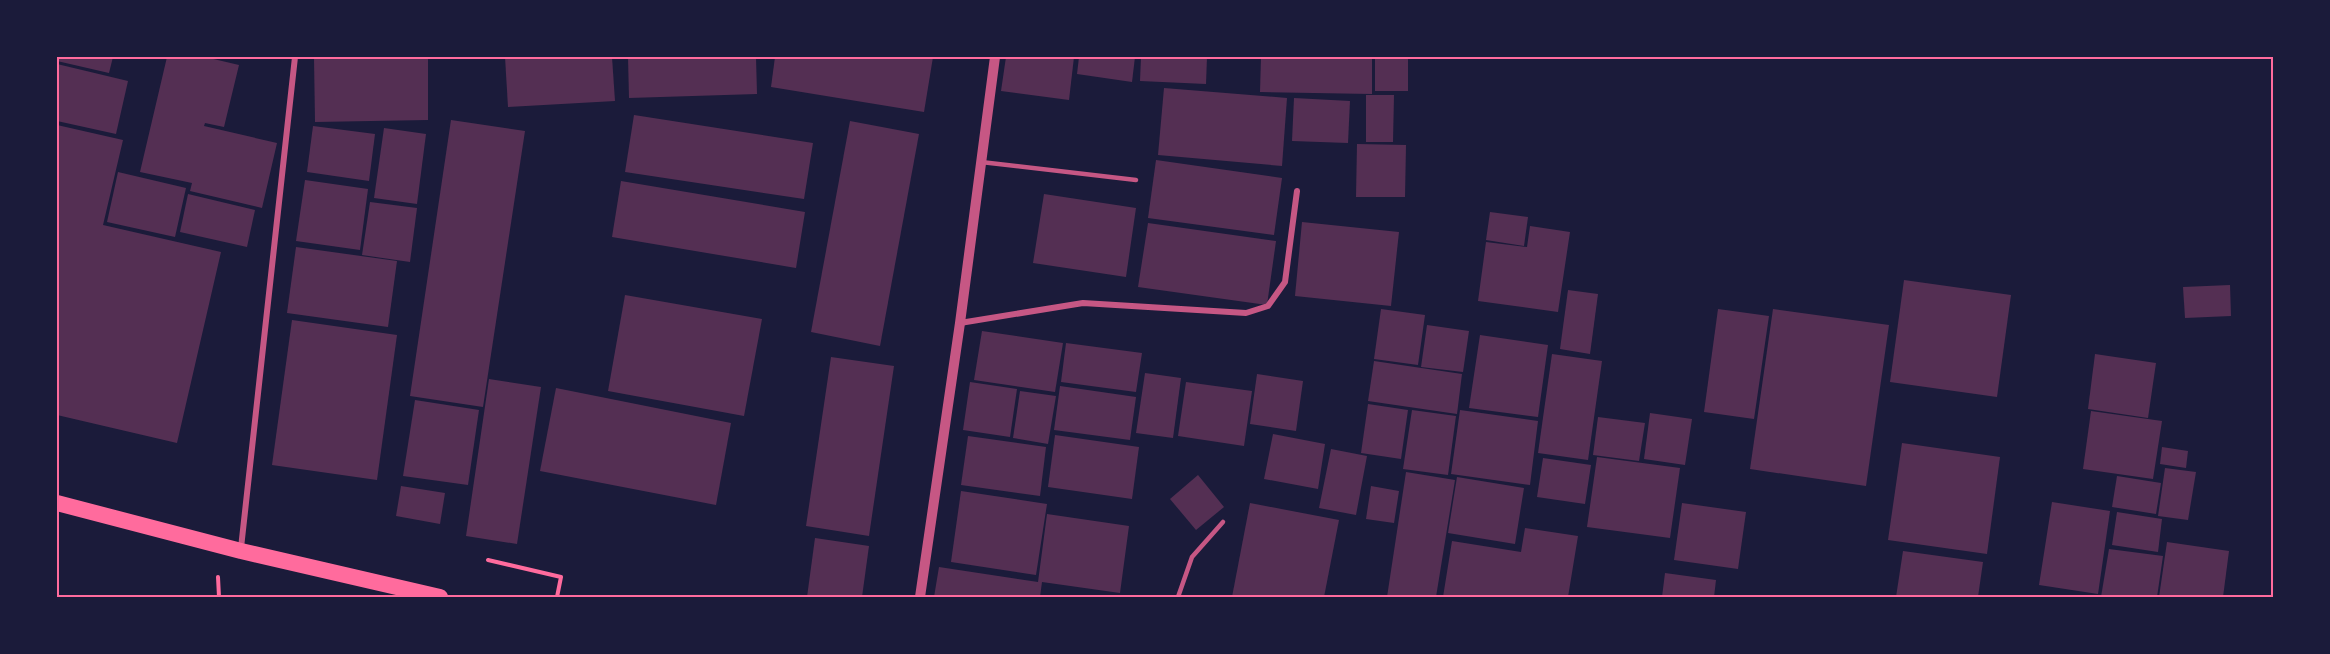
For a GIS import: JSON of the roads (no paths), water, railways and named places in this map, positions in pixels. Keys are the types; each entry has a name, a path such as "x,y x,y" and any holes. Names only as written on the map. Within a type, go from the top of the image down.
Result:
{"highway":[{"path":"57,503 440,597"}],"street":[{"path":"241,550 295,57"},
{"path":"920,597 960,323 995,57"},
{"path":"960,323 1083,303 1246,313 1268,306 1285,282 1297,191"}],"lane":[{"path":"981,162 1136,180"},
{"path":"1178,597 1192,557 1223,522"}]}
